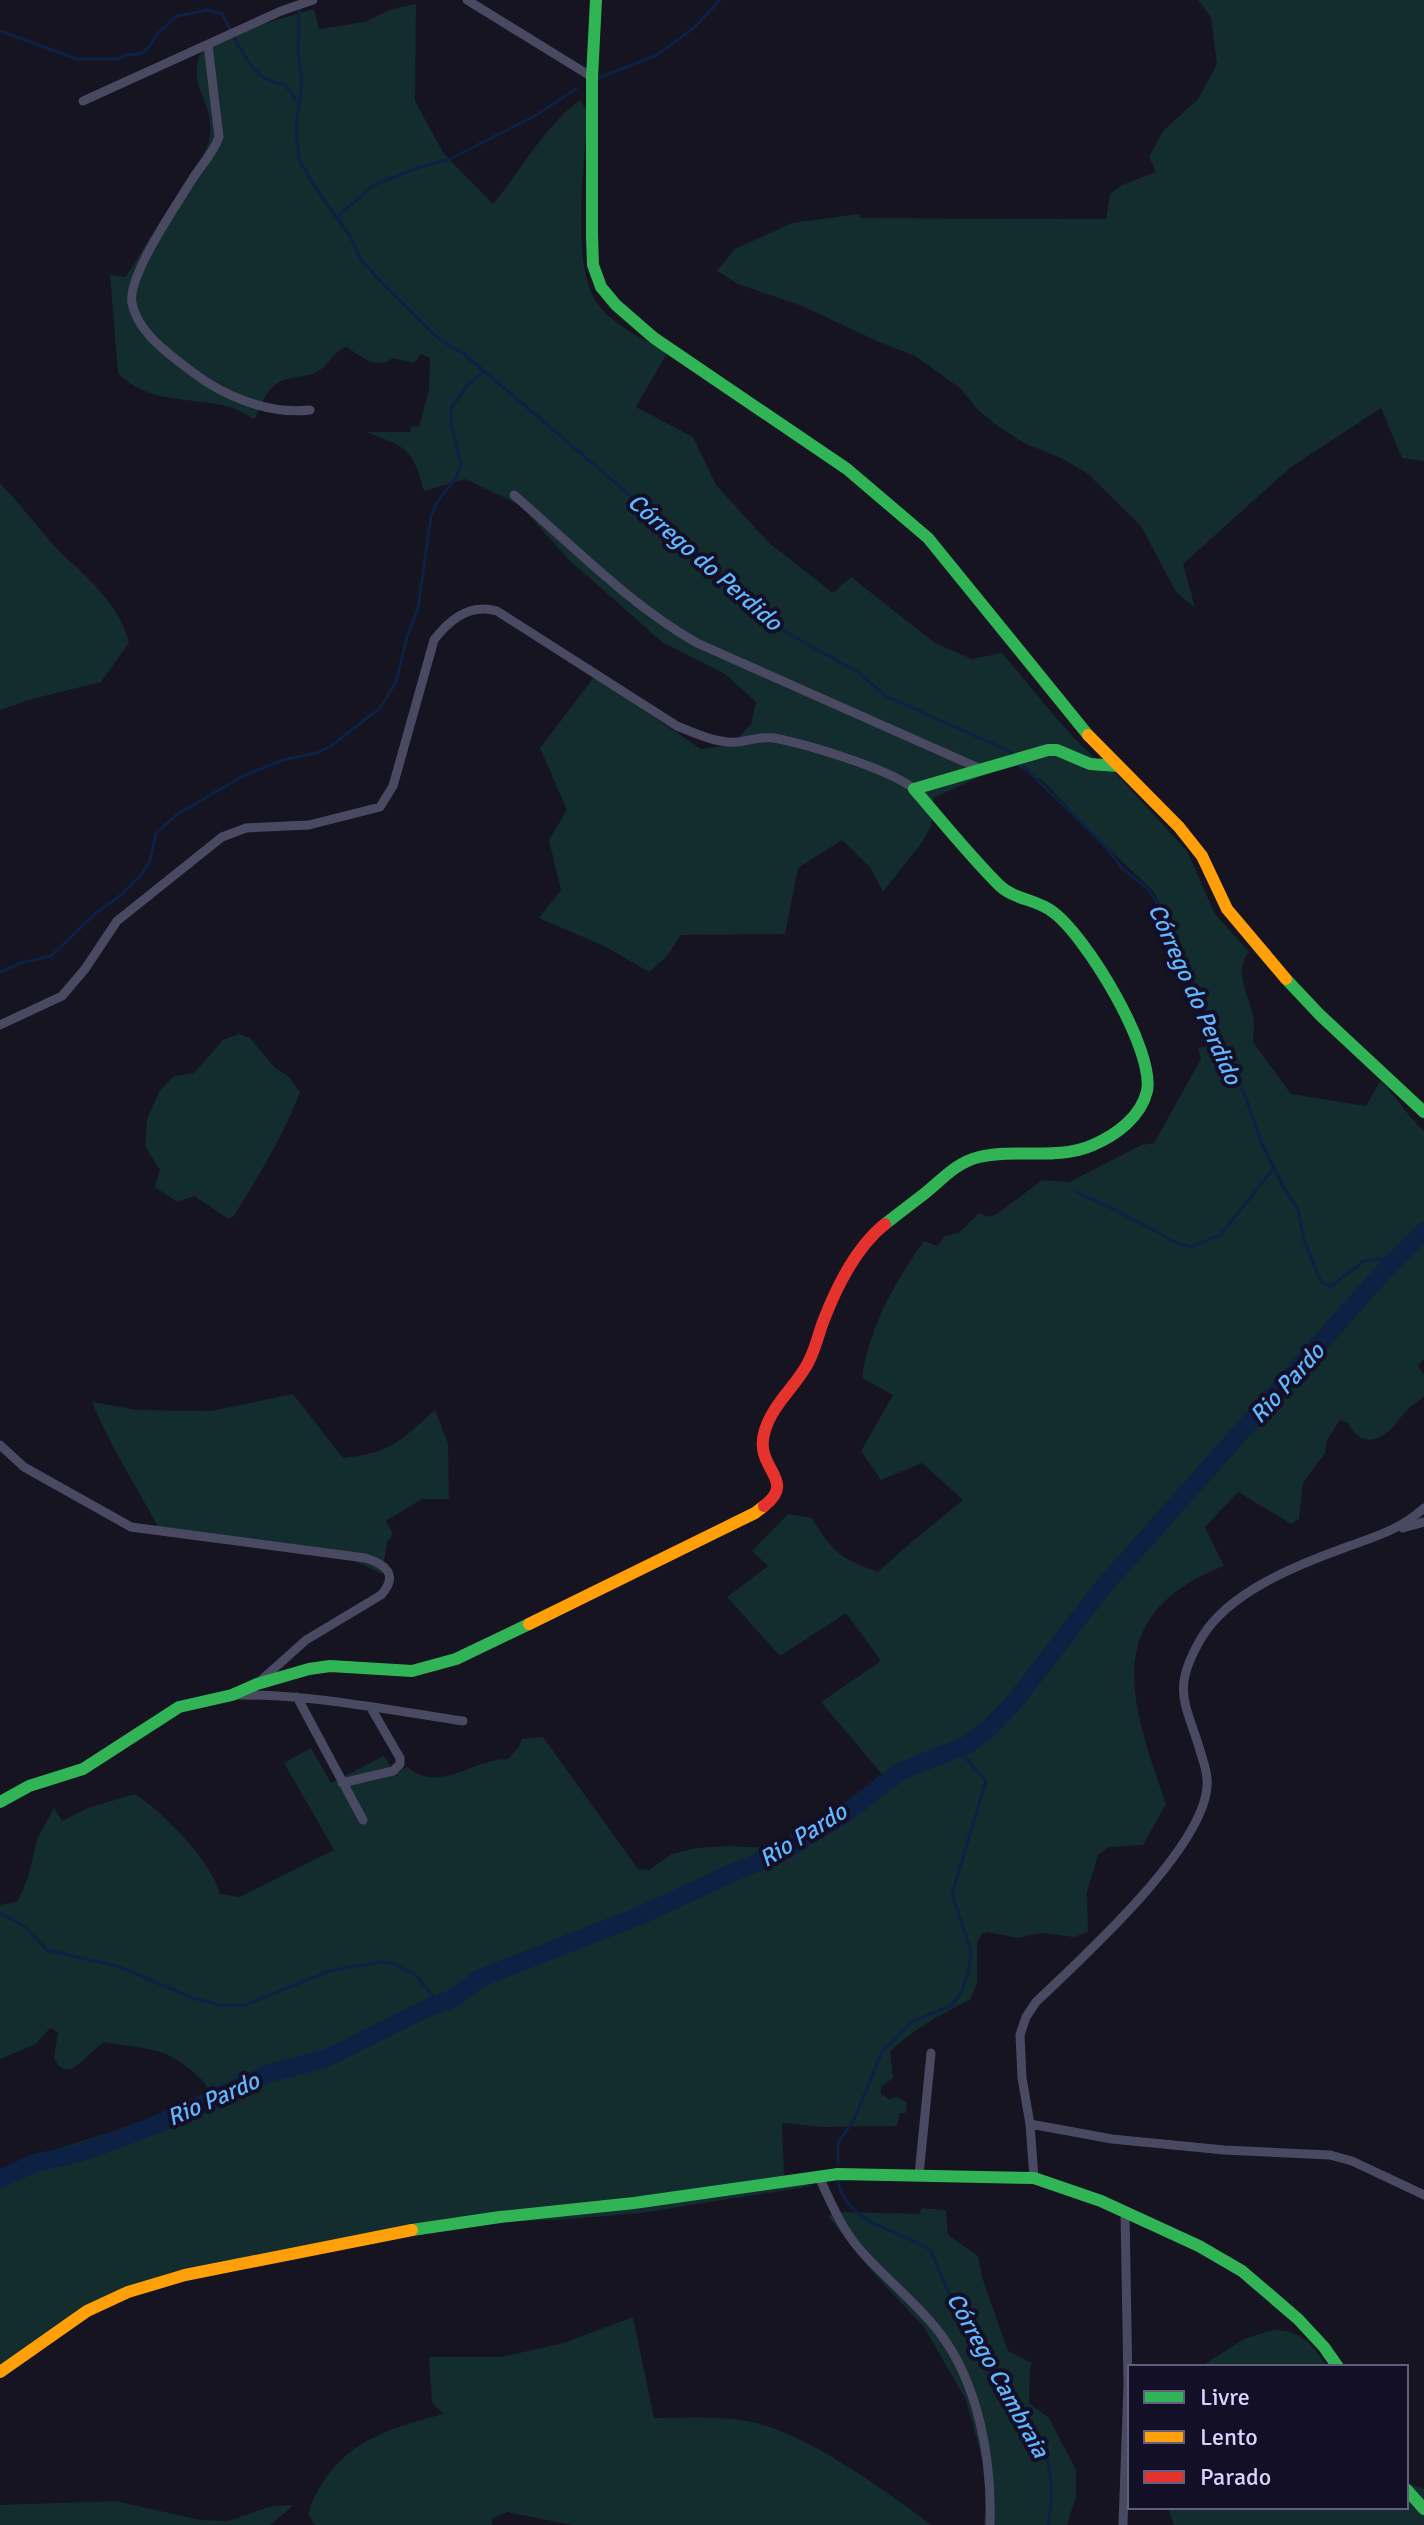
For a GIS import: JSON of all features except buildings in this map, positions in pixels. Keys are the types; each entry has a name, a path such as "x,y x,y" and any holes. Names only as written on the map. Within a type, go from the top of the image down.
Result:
{"street":[{"path":"281,0 281,11"},
{"path":"467,0 592,77"},
{"path":"596,0 592,77 593,265 601,287 616,305 654,338 847,469 928,538 1087,734 1179,827 1202,856 1227,909 1282,975 1320,1015 1424,1112"},
{"path":"83,101 281,11 311,1"},
{"path":"208,45 219,137 152,245 134,281 132,303 136,314 163,349 197,376 265,408 290,412 310,410"},
{"path":"514,495 640,605 671,628 983,770"},
{"path":"0,1025 62,996 85,969 117,921 222,837 246,828 309,825 380,807 393,786 434,640 443,627 457,617 474,609 487,608 497,611 677,726 735,743 772,738 904,781 1009,894 1045,906 1060,918 1123,1009 1146,1064 1149,1082 1136,1113 1109,1138 1080,1150 1033,1156 985,1155 961,1163 875,1232 829,1307 808,1362 774,1410 766,1429 761,1445 763,1455 778,1481 779,1490 763,1508 445,1662 412,1671 330,1666 309,1669 257,1684 232,1695 179,1707 83,1769 29,1786 0,1802"},
{"path":"914,789 1048,750 1057,750 1090,764 1118,766"},
{"path":"0,1445 24,1467 131,1527 365,1558 386,1568 391,1578 381,1595 306,1640 257,1684"},
{"path":"1392,1531 1424,1508"},
{"path":"1034,2178 1020,2035 1026,2017 1036,2002 1116,1925 1186,1842 1200,1815 1208,1786 1202,1757 1186,1715 1183,1694 1186,1671 1203,1635 1223,1611 1247,1592 1313,1560 1424,1522"},
{"path":"232,1695 334,1700 463,1721"},
{"path":"297,1697 363,1820"},
{"path":"342,1783 393,1771 400,1764 400,1758 371,1708"},
{"path":"919,2175 931,2053"},
{"path":"1030,2124 1112,2139 1224,2150 1330,2155 1352,2161 1424,2195"},
{"path":"0,2372 87,2311 128,2292 185,2275 375,2235 838,2174 1034,2178 1072,2190 1199,2246 1242,2271 1298,2319 1337,2365"},
{"path":"819,2177 846,2232 940,2333 958,2364 972,2398 987,2459 990,2525"},
{"path":"1123,2525 1128,2385 1125,2212"},
{"path":"1408,2491 1424,2509"}],"green space":[{"path":"1198,0 1424,0 1424,461 1402,458 1381,408 1291,467 1183,564 1195,608 1176,592 1141,526 1088,474 1061,458 1026,444 999,427 978,410 960,388 915,356 802,306 738,284 717,271 735,249 792,223 859,214 861,218 1106,219 1110,194 1122,185 1156,172 1149,157 1163,131 1198,99 1217,64 1211,17"},
{"path":"416,4 415,101 444,154 493,204 544,136 567,111 580,100 588,113 581,238 589,286 597,303 611,319 667,353 636,407 693,437 716,485 768,542 833,593 851,577 935,643 972,659 1002,653 1071,735 1100,762 1110,767 1187,851 1215,914 1249,952 1244,960 1242,977 1254,1022 1253,1042 1291,1094 1366,1106 1380,1081 1424,1131 1424,1359 1418,1366 1424,1374 1424,1397 1384,1435 1372,1440 1356,1435 1348,1423 1340,1420 1327,1440 1325,1453 1303,1483 1299,1519 1291,1524 1238,1492 1205,1527 1224,1566 1184,1586 1157,1610 1141,1636 1135,1666 1136,1697 1143,1731 1166,1804 1143,1845 1109,1847 1098,1855 1087,1892 1088,1932 1074,1937 1041,1933 1018,1938 987,1932 982,1934 977,1942 977,1983 970,2000 928,2022 890,2051 893,2078 881,2087 881,2094 889,2099 898,2097 907,2103 906,2113 900,2113 897,2126 824,2127 782,2123 784,2176 812,2186 641,2213 560,2220 461,2222 167,2284 104,2307 0,2367 0,2170 18,2161 150,2120 211,2094 204,2082 183,2064 163,2053 142,2048 106,2042 73,2068 60,2067 54,2058 58,2032 50,2028 36,2044 0,2059 0,1905 18,1901 28,1878 37,1839 54,1808 62,1821 88,1808 135,1794 159,1813 197,1852 220,1894 240,1897 334,1850 284,1763 311,1748 331,1783 384,1756 394,1773 407,1767 431,1777 444,1776 508,1759 522,1739 543,1737 638,1869 649,1870 672,1854 696,1848 772,1848 809,1822 892,1786 821,1702 881,1661 846,1613 780,1656 727,1597 768,1566 752,1551 788,1514 812,1518 839,1553 878,1572 963,1500 922,1463 881,1480 861,1451 893,1395 862,1378 877,1323 893,1289 924,1241 937,1246 945,1236 960,1232 979,1213 989,1217 997,1214 1042,1180 1069,1182 1142,1145 1154,1143 1201,1059 1198,1048 1220,1045 1154,892 1043,781 1011,762 934,798 931,826 923,841 883,892 870,867 842,840 798,868 785,934 681,935 667,956 649,972 604,946 539,918 561,890 549,840 567,810 540,748 594,677 701,749 731,745 751,724 756,702 725,674 662,642 568,559 520,505 465,479 424,491 416,465 406,451 366,432 410,432 412,426 419,427 429,390 430,358 421,354 414,363 393,358 374,363 346,347 317,372 284,380 272,387 255,419 226,406 155,395 130,383 118,373 110,275 125,277 205,150 210,136 210,122 197,79 197,68 208,40 314,9 319,29 364,22 392,9"},
{"path":"0,483 49,540 107,599 124,627 129,643 101,682 0,710"},
{"path":"239,1034 250,1038 300,1092 270,1156 234,1216 229,1219 194,1196 177,1202 155,1187 160,1170 145,1146 147,1119 160,1090 174,1076 194,1073 223,1040"},
{"path":"293,1394 343,1458 373,1453 394,1444 435,1410 448,1443 449,1499 422,1499 386,1521 393,1534 387,1542 382,1574 355,1561 163,1536 116,1453 92,1402 137,1410 211,1411"},
{"path":"921,2208 946,2210 948,2235 978,2256 982,2277 1008,2351 1032,2363 1029,2403 1049,2418 1076,2470 1076,2496 1067,2525 984,2525 988,2480 966,2400 924,2327 867,2266 828,2216 845,2212 920,2214"},
{"path":"633,2317 654,2418 735,2419 781,2431 849,2467 931,2525 572,2525 507,2512 492,2519 492,2525 315,2525 308,2514 330,2472 360,2445 398,2427 443,2414 432,2402 429,2357 502,2357 563,2343"},
{"path":"1273,2330 1292,2333 1306,2340 1326,2365 1203,2365 1244,2339"},
{"path":"1408,2484 1424,2489 1424,2525 1174,2525 1169,2509 1408,2509"},
{"path":"116,2501 200,2520 228,2521 272,2506 294,2505 270,2525 0,2525 0,2505"}],"waterway":[{"path":"598,78 657,55 695,27 720,0"},
{"name":"Córrego do Perdido","path":"299,7 298,51 302,82 296,128 299,159 314,186 350,236 362,261 383,284 438,338 464,354 523,404 780,629 861,674 884,695 1015,756"},
{"path":"0,31 77,59 119,59 125,55 141,54 177,16 208,10 222,14 230,29"},
{"path":"233,36 253,68 267,79 285,84 299,105"},
{"path":"337,217 374,185 450,159 533,117 576,89"},
{"path":"0,972 51,956 96,913 121,895 150,861 156,833 176,815 243,776 331,746 380,708 396,682 418,608 431,516 437,502 456,478 461,464 451,423 451,408 469,383 483,373"},
{"name":"Córrego do Perdido","path":"1019,762 1103,844 1123,869 1147,888 1156,901 1246,1098 1261,1142 1298,1210 1304,1240 1321,1282 1329,1286 1334,1284 1364,1261 1397,1257"},
{"path":"1076,1192 1179,1244 1192,1247 1221,1234 1274,1168"},
{"name":"Rio Pardo","path":"0,2179 34,2163 80,2153 153,2126 267,2074 327,2058 425,2009 454,1998 479,1979 639,1916 780,1853 843,1815 901,1771 969,1744 1015,1701 1103,1587 1386,1269 1424,1231"},
{"name":"Córrego Cambraia","path":"838,2163 838,2143 854,2120 882,2052 913,2021 951,2006 962,1991 969,1969 971,1951 952,1894 986,1781 958,1749"},
{"path":"0,1913 24,1926 47,1950 117,1966 193,1998 219,2005 245,2005 329,1971 381,1962 391,1963 415,1975 440,2004"},
{"name":"Córrego Cambraia","path":"838,2182 852,2208 863,2217 931,2250 968,2329 1026,2414 1045,2451 1050,2472 1048,2525"}],"traffic: fast":[{"path":"596,0 592,77 592,236 593,265 601,287 616,305 654,338 847,469 928,538 1088,735"},
{"path":"885,1224 963,1163 993,1155 1079,1150 1110,1136 1126,1124 1144,1100 1147,1073 1140,1049 1115,995 1083,944 1053,912 999,885 914,789 1048,750 1057,750 1090,764 1118,766"},
{"path":"1286,979 1424,1112"},
{"path":"0,1802 29,1786 83,1769 179,1707 232,1695 257,1684 309,1669 330,1666 412,1671 456,1659 529,1624"},
{"path":"412,2230 838,2174 1034,2178 1101,2201 1199,2246 1242,2271 1298,2319 1337,2365"},
{"path":"1408,2491 1424,2509"}],"traffic: slow":[{"path":"1088,735 1179,827 1202,856 1227,909 1286,979"},
{"path":"529,1624 764,1506"},
{"path":"0,2372 87,2311 128,2292 185,2275 412,2230"}],"traffic: jam":[{"path":"764,1506 774,1497 777,1488 764,1455 765,1430 779,1403 808,1363 828,1309 848,1269 865,1244 885,1224"}]}
